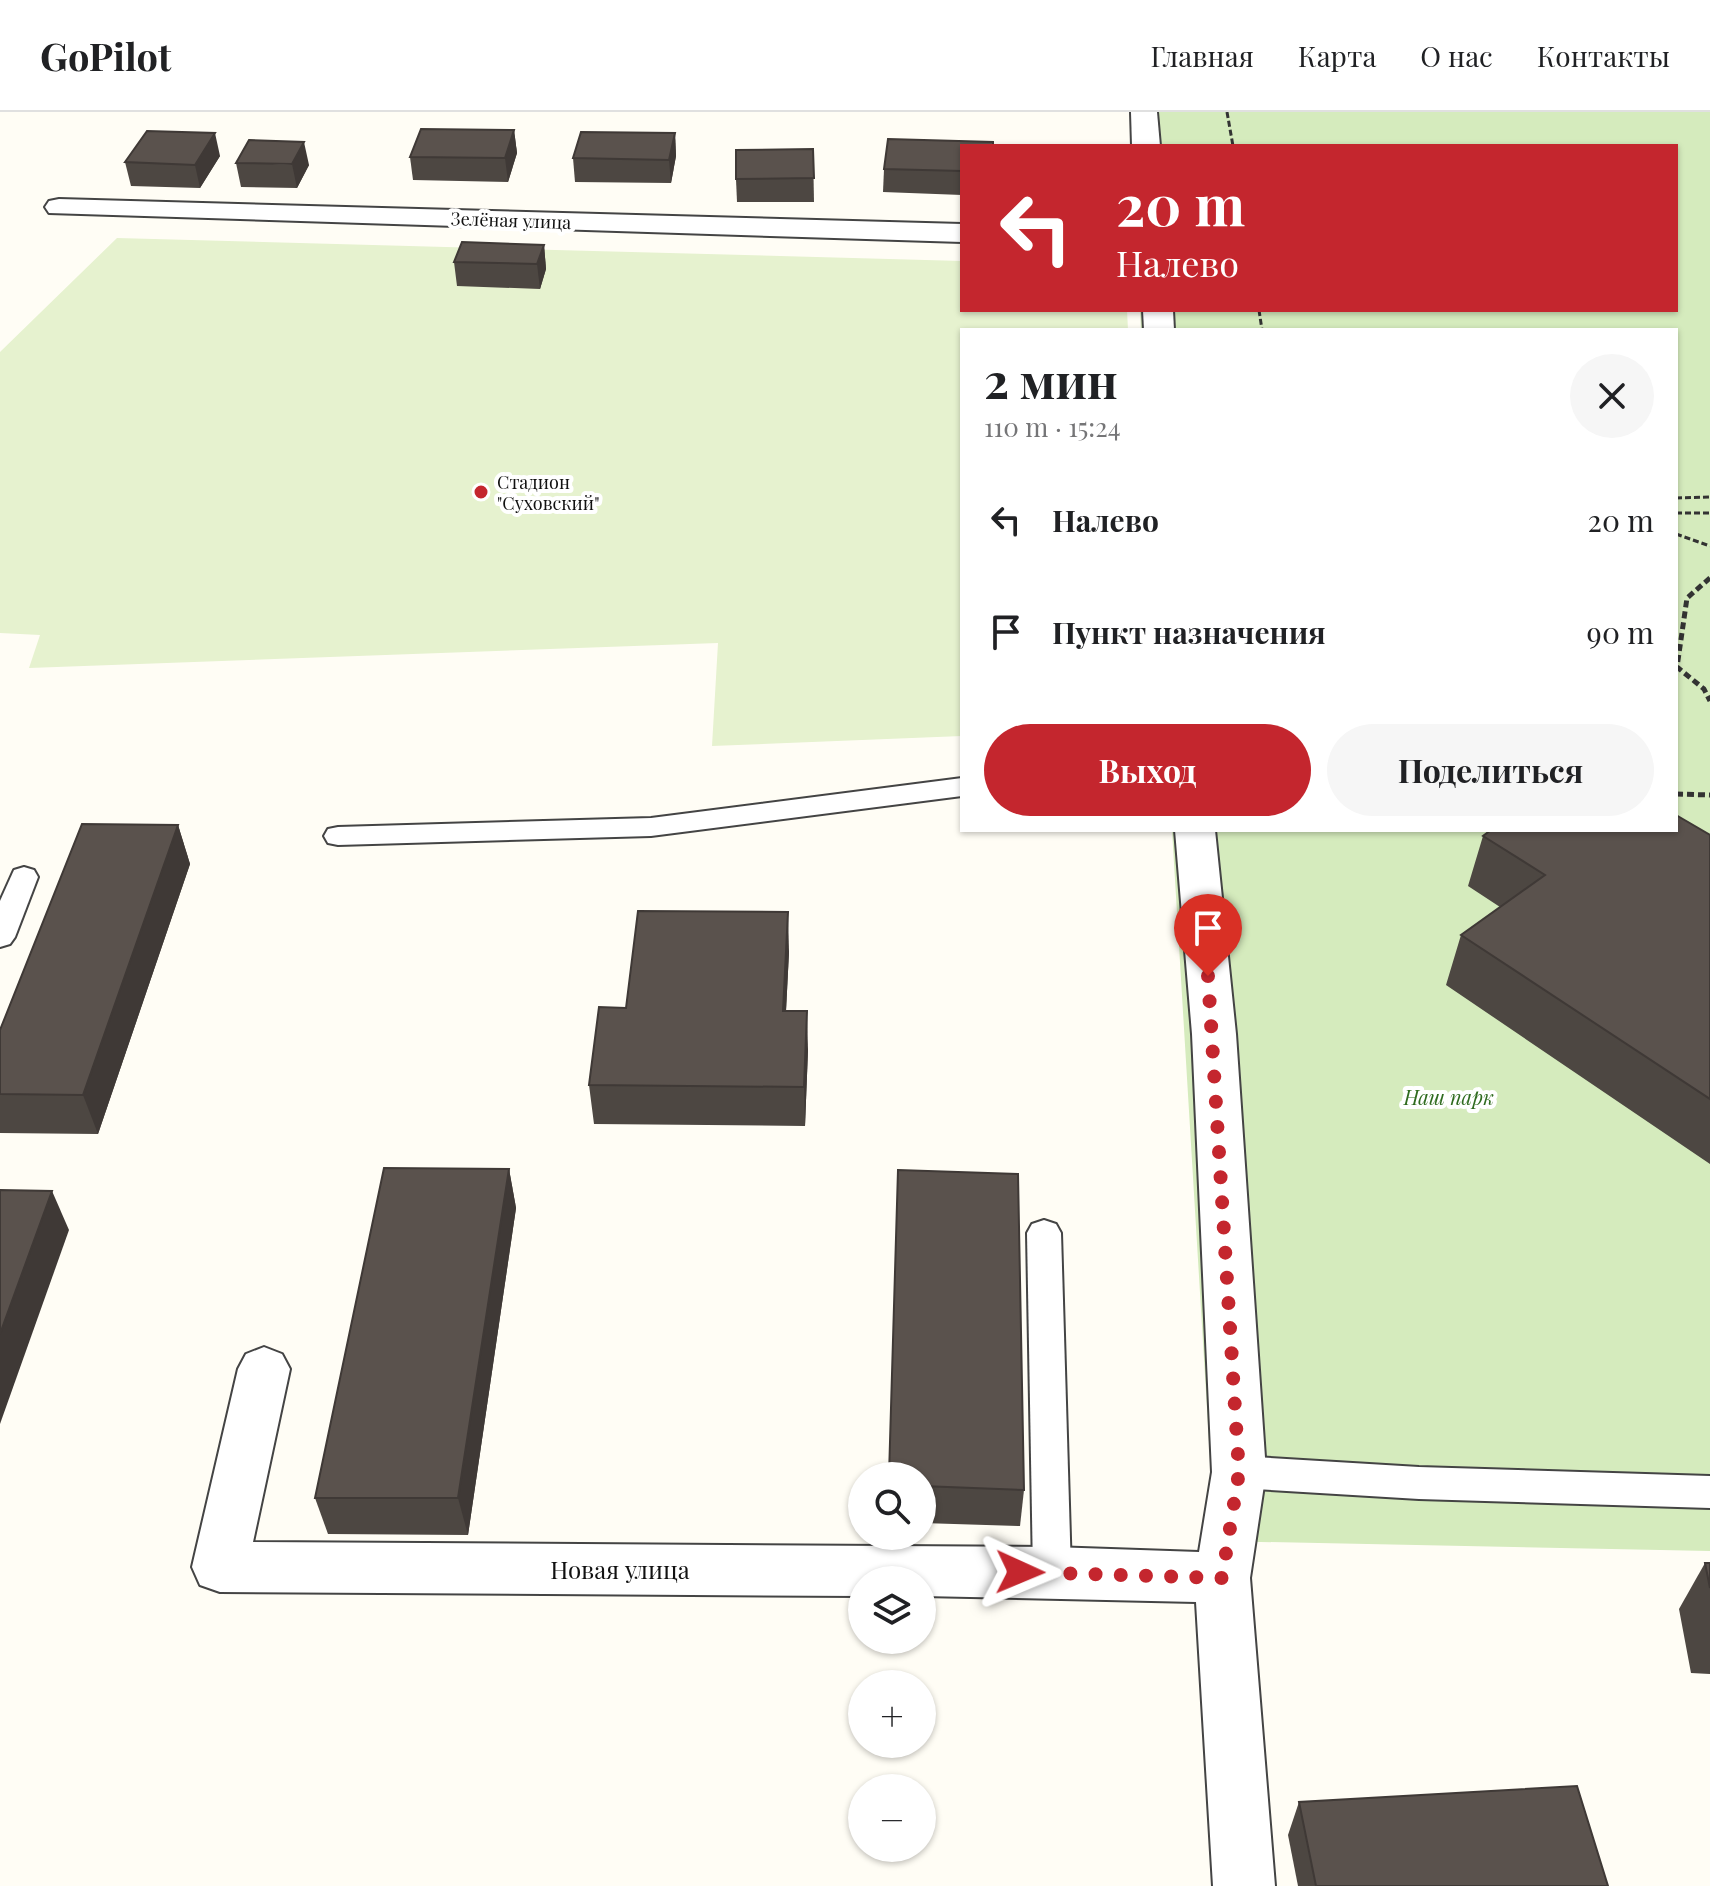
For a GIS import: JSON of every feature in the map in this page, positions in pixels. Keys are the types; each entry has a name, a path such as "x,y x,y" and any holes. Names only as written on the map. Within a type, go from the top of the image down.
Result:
{"street":[{"path":"1144,112 1146,144"},
{"name":"Зелёная улица","path":"59,207 960,233"},
{"path":"1195,832 1214,1034 1239,1472 1222,1578 1244,1886"},
{"name":"Новая улица","path":"264,1369 220,1567 1052,1572 1222,1578"}],"lane":[{"path":"338,836 651,827 960,787"},
{"path":"0,937 24,877"},
{"path":"1044,1233 1052,1572"},
{"path":"1239,1472 1419,1483 1710,1492"}],"path":[{"path":"1227,112 1233,144"},
{"path":"1678,498 1710,497"},
{"path":"1678,513 1710,513"},
{"path":"1678,535 1710,546"},
{"path":"1678,660 1687,598 1710,578"},
{"path":"1678,668 1704,689 1710,701"},
{"path":"1678,794 1710,795"}],"green space":[{"name":"Наш парк","path":"1133,112 1710,112 1710,1551 1215,1541 1172,832 1678,832 1678,328 1141,328 1140,312 1678,312 1678,144 1133,144"},
{"name":"Стадион \"Суховский\"","path":"117,238 960,261 960,312 1127,312 1128,328 960,328 960,736 712,746 718,643 29,668 40,635 0,633 0,352"}],"building":[{"path":"421,129 514,130 505,158 410,157"},
{"path":"147,131 215,133 195,165 125,162"},
{"path":"581,132 675,133 669,160 573,158"},
{"path":"888,139 993,142 960,144 960,171 884,169"},
{"path":"249,140 304,142 292,164 236,163"},
{"path":"813,149 814,178 736,179 736,150"},
{"path":"462,242 544,245 537,264 454,262"},
{"path":"1678,816 1710,835 1710,1099 1461,935 1545,875 1483,836 1488,832 1678,832"},
{"path":"82,824 178,825 83,1095 0,1094 0,1030"},
{"path":"638,911 788,912 783,1011 807,1011 804,1087 589,1085 599,1007 626,1008"},
{"path":"384,1168 509,1169 458,1498 315,1498"},
{"path":"898,1170 1018,1174 1024,1490 936,1487 936,1462 889,1462"},
{"path":"0,1190 52,1191 0,1334"},
{"path":"1705,1563 1710,1563 1710,1588"},
{"path":"1577,1786 1608,1886 1316,1886 1299,1802"}],"place":[{"name":"Стадион \"Суховский\"","path":"481,492"}],"route":[{"path":"1020,1572 1222,1578 1239,1472 1208,976"}]}
